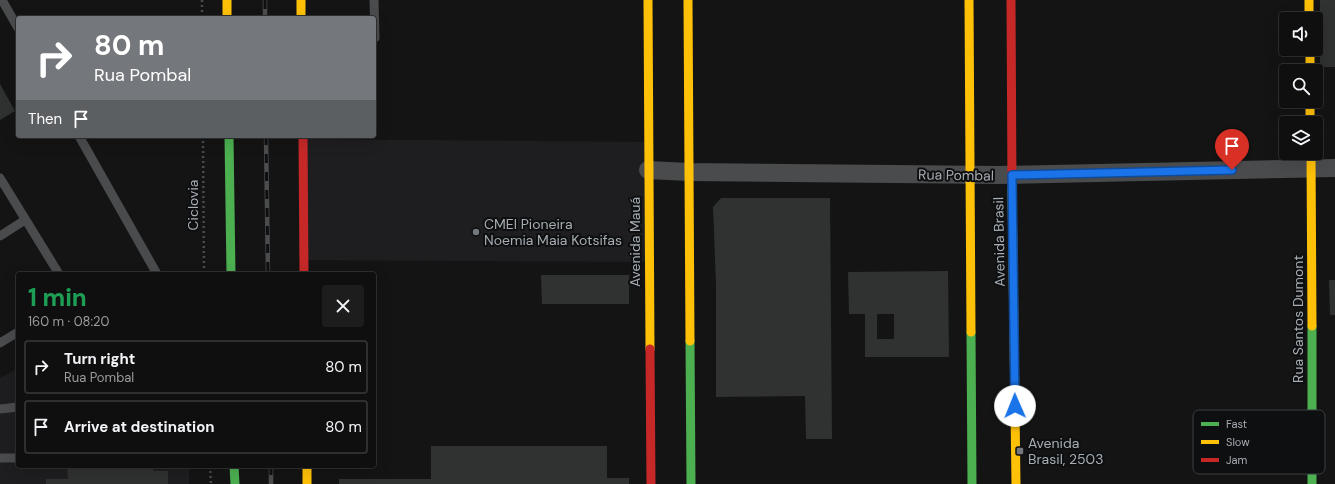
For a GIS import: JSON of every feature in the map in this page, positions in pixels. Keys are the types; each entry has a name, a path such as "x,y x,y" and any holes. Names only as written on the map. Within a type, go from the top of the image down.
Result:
{"main road":[{"path":"227,0 227,16"},
{"path":"301,0 301,16"},
{"name":"Avenida Mauá","path":"648,0 651,484"},
{"path":"688,0 691,484"},
{"name":"Avenida Brasil","path":"969,0 972,484"},
{"name":"Avenida Brasil","path":"1011,0 1016,484"},
{"path":"1309,0 1309,12"},
{"path":"229,138 231,272"},
{"path":"302,138 304,272"},
{"name":"Rua Santos Dumont","path":"1311,161 1312,410"},
{"path":"234,468 234,484"},
{"path":"307,468 307,484"},
{"name":"Rua Santos Dumont","path":"1312,474 1312,484"}],"street":[{"name":"Rua Pombal","path":"648,170 689,172 1012,175 1311,161 1335,168"}],"lane":[{"path":"2,0 16,24"},
{"path":"374,0 374,16"},
{"path":"80,138 156,272"},
{"path":"0,178 58,272"},
{"path":"0,236 25,220"},
{"path":"0,343 16,333"},
{"path":"0,409 16,408"},
{"path":"0,458 16,458"}],"path":[{"path":"202,0 202,16"},
{"name":"Ciclovia","path":"203,138 204,272"},
{"path":"210,468 211,484"}],"shaded area":[{"path":"303,139 648,142 649,262 304,260"},
{"path":"16,369 16,468 189,468 189,484 0,484 0,378"}],"building":[{"path":"1320,0 1335,0 1335,67 1323,67 1323,64 1320,64 1320,56 1323,56 1323,12 1320,12"},
{"path":"0,84 15,111 0,120"},
{"path":"721,198 830,198 832,439 806,439 805,396 716,397 716,284 713,207"},
{"path":"948,271 949,357 865,357 865,314 849,314 848,272","holes":["877,314 894,314 894,339 877,339"]},
{"path":"541,275 629,275 629,304 542,304"},
{"path":"1329,280 1335,280 1335,315 1330,315"},
{"path":"431,446 607,446 607,478 629,478 629,484 339,484 339,479 431,479"},
{"path":"67,468 153,468 153,471 168,471 168,484 46,484 46,479 68,479"}],"railway":[{"path":"265,0 265,16"},
{"path":"266,138 268,272"},
{"path":"271,468 271,484"}],"traffic: fast":[{"path":"229,138 231,272"},
{"path":"1312,326 1312,410"},
{"path":"971,332 972,484"},
{"path":"690,341 691,484"},
{"path":"234,468 235,484"},
{"path":"1312,474 1312,484"}],"traffic: slow":[{"path":"227,0 227,16"},
{"path":"301,0 301,16"},
{"path":"648,0 650,349"},
{"path":"688,0 690,341"},
{"path":"969,0 971,332"},
{"path":"1309,0 1309,12"},
{"path":"1310,56 1310,64"},
{"path":"1310,108 1310,116"},
{"path":"1311,160 1312,326"},
{"path":"1012,188 1016,484"},
{"path":"307,468 307,484"}],"traffic: jam":[{"path":"1011,0 1012,188"},
{"path":"303,138 304,272"},
{"path":"650,349 651,484"}],"place":[{"name":"CMEI Pioneira Noemia Maia Kotsifas","path":"476,232"},
{"name":"Avenida Brasil, 2503","path":"1020,451"}],"route":[{"path":"1015,406 1012,175 1232,170"}]}
